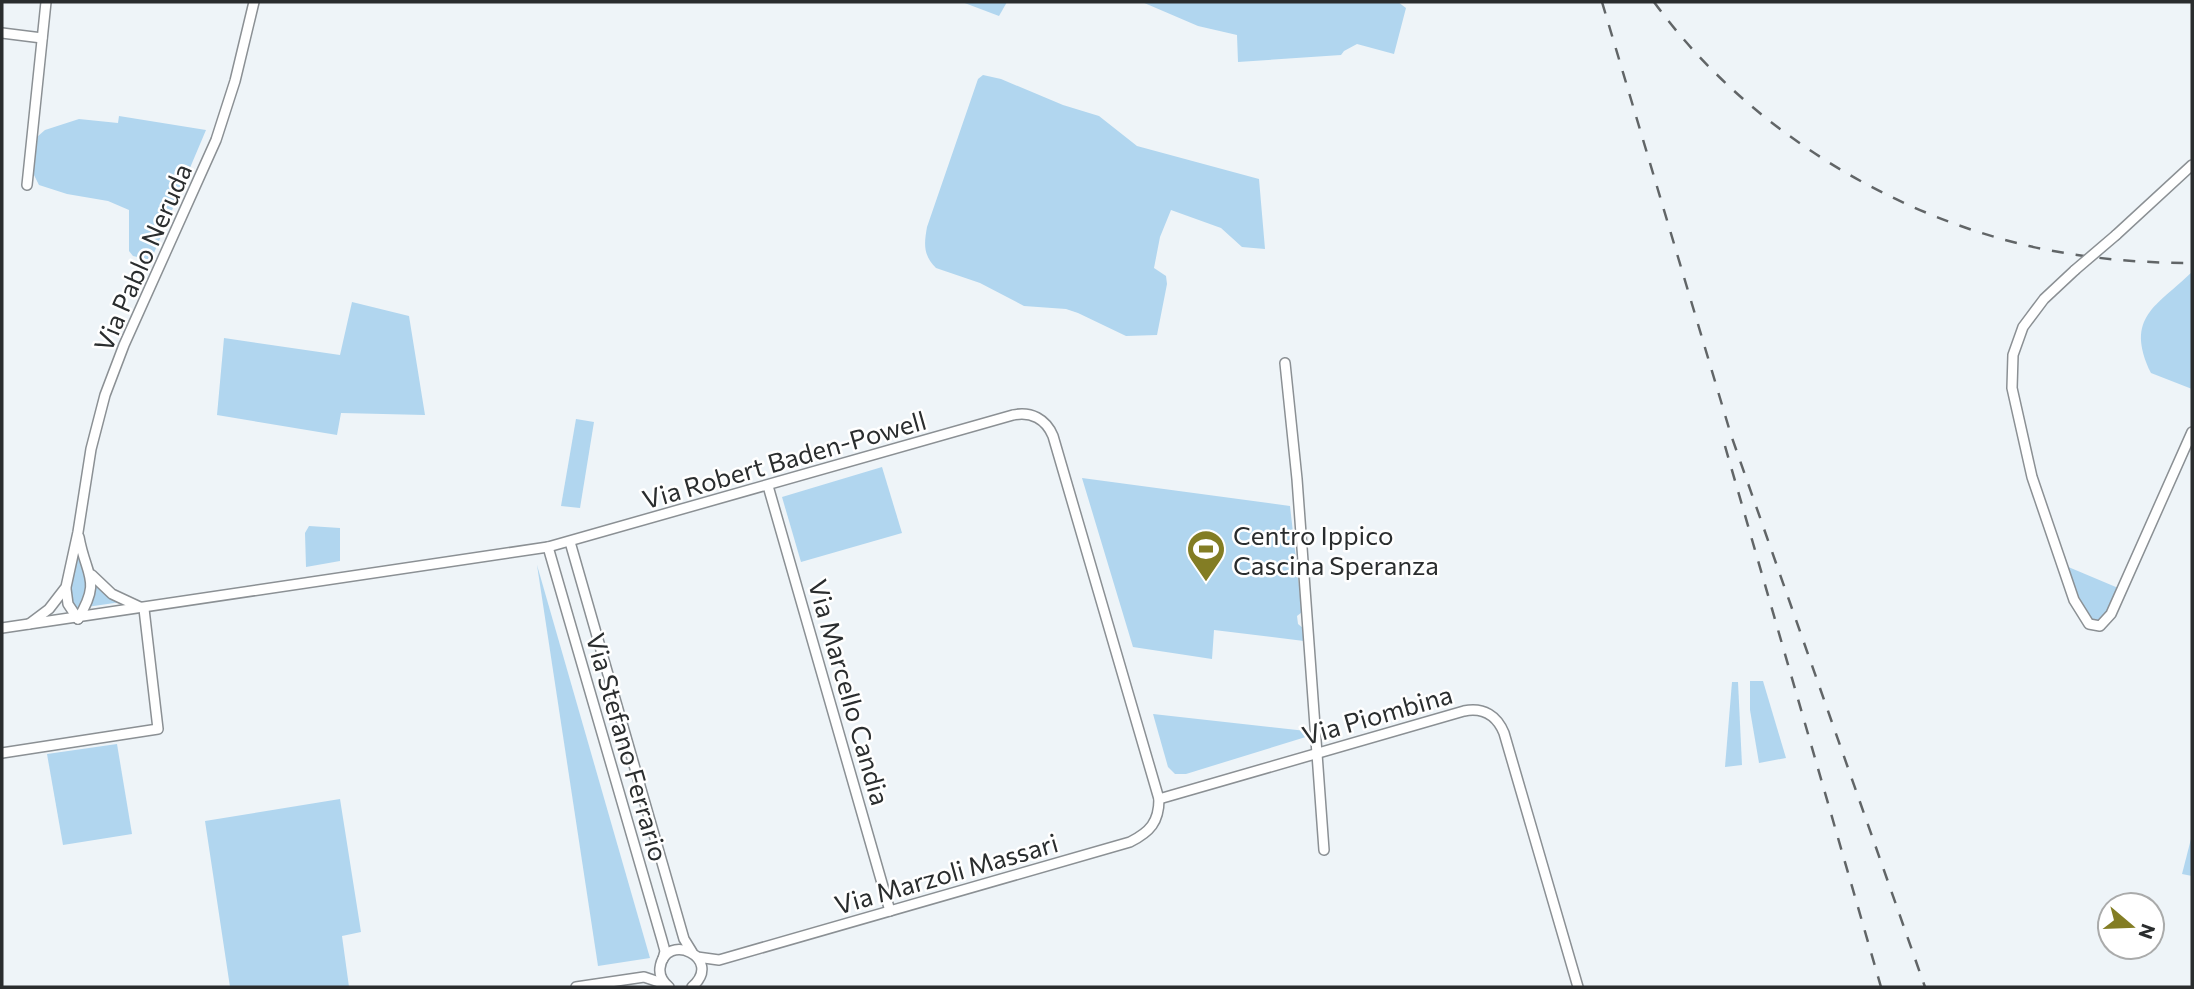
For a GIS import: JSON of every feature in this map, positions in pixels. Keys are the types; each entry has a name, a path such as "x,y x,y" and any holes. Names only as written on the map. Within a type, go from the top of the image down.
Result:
{"street":[{"path":"27,185 46,2"},
{"name":"Via Pablo Neruda","path":"66,587 91,449 105,395 124,345 216,140 235,81 254,2"},
{"path":"2,33 42,38"},
{"path":"2192,165 2044,299 2023,327 2013,355 2012,388 2032,477 2074,600 2089,624 2100,626 2111,614 2192,432"},
{"path":"1285,363 1325,850"},
{"name":"Via Robert Baden-Powell","path":"2,628 78,619 548,547 1013,415 1029,414 1044,421 1052,432 1159,799"},
{"name":"Via Marcello Candia","path":"768,486 890,911"},
{"path":"2,753 158,729 144,609 112,594 92,575 85,561 78,532"},
{"name":"Via Stefano Ferrario","path":"570,542 682,934 702,969 698,983"},
{"name":"Via Stefano Ferrario","path":"548,547 662,940 664,951 661,978 667,985"},
{"path":"66,587 68,604 78,619 89,599 92,575"},
{"path":"27,625 49,609 66,587"},
{"name":"Via Piombina","path":"1159,799 1468,710 1480,710 1493,716 1504,733 1578,987"},
{"name":"Via Marzoli Massari","path":"694,954 719,960 1130,842 1150,831 1155,823 1159,799"},
{"path":"644,977 673,951 686,950 694,954"},
{"name":"Via Marzoli Massari","path":"698,983 719,960"},
{"path":"576,987 644,977 667,985"}],"shaded area":[{"path":"962,2 1007,2 999,16"},
{"path":"1142,2 1398,2 1406,8 1394,54 1357,44 1341,55 1238,62 1237,35 1198,26"},
{"path":"983,75 1001,79 1063,105 1099,116 1137,146 1259,179 1265,249 1242,247 1221,228 1171,210 1160,237 1154,268 1166,276 1167,284 1157,335 1126,336 1066,309 1024,306 980,283 936,268 925,249 927,227 978,79"},
{"path":"119,116 206,130 151,260 133,256 129,251 129,210 108,201 67,194 39,185 33,173 35,142 45,130 79,119 118,123"},
{"path":"2192,272 2192,389 2151,373 2141,338 2148,314"},
{"path":"352,302 409,316 425,415 341,413 337,435 217,415 224,338 340,355"},
{"path":"576,419 594,422 580,508 561,506"},
{"path":"882,467 902,533 801,562 782,497"},
{"name":"Centro Ippico Cascina Speranza","path":"1082,478 1290,506 1302,612 1297,616 1298,624 1303,628 1304,641 1214,630 1212,659 1133,647"},
{"path":"309,526 340,528 340,561 306,567 305,533"},
{"path":"78,554 88,581 86,595 78,608 74,607 71,601 69,588"},
{"path":"537,565 650,958 598,966"},
{"path":"2066,566 2123,590 2100,622 2086,615 2081,608"},
{"path":"94,583 121,602 87,607"},
{"path":"1750,681 1763,681 1786,758 1759,763 1750,710"},
{"path":"1732,682 1738,682 1742,765 1725,767"},
{"path":"1153,714 1306,731 1309,736 1186,774 1175,774 1168,767"},
{"path":"117,744 132,834 63,845 47,754"},
{"path":"340,799 361,932 342,936 349,987 230,987 205,821"},
{"path":"2192,835 2192,876 2182,874"}],"railway":[{"path":"1602,2 1731,435 1925,987"},
{"path":"1654,2 1689,46 1729,86 1773,123 1820,157 1869,186 1921,211 1975,231 2029,246 2110,259 2192,263"},
{"path":"1725,446 1881,987"}],"place":[{"name":"Centro Ippico Cascina Speranza","path":"1206,583"}]}
